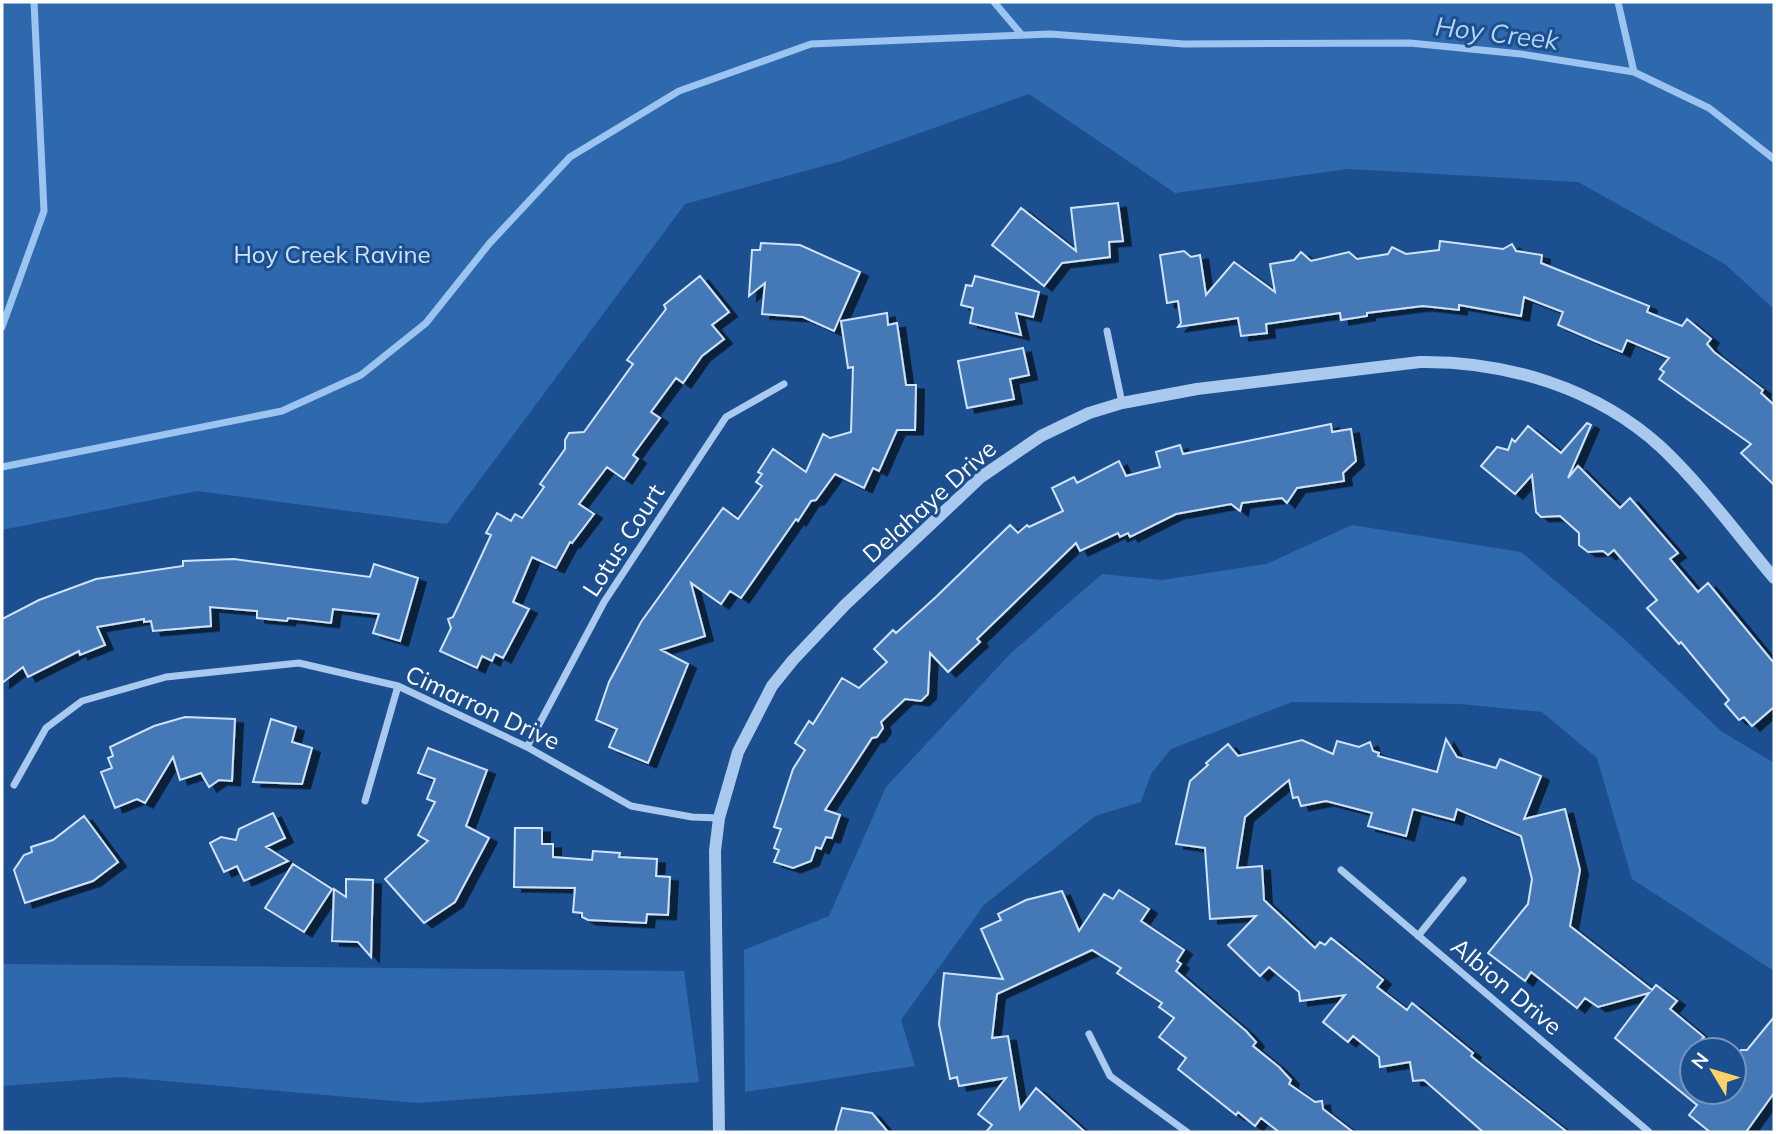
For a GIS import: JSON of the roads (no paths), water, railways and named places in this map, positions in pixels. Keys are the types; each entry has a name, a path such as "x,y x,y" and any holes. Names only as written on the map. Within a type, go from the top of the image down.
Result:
{"street":[{"path":"1107,331 1122,403"},
{"name":"Delahaye Drive","path":"719,1132 715,851 719,818 738,752 756,715 772,686 814,636 1003,460 1065,423 1122,403 1197,389 1420,362 1485,366 1532,376 1605,407 1661,448 1774,578"},
{"name":"Lotus Court","path":"527,747 604,602 726,417 784,384"},
{"name":"Cimarron Drive","path":"14,785 46,728 82,701 166,677 299,663 398,686 527,747 631,806 692,817 719,818"},
{"path":"365,801 398,686"},
{"name":"Albion Drive","path":"1340,870 1649,1132"},
{"path":"1418,936 1463,880"},
{"path":"1089,1034 1110,1076 1187,1132"}],"waterway":[{"path":"2,327 44,211 34,2"},
{"path":"994,2 1021,34"},
{"path":"1618,2 1634,72"},
{"name":"Hoy Creek","path":"2,467 282,411 361,375 426,323 489,244 570,157 679,91 811,44 1050,34 1184,44 1410,43 1521,54 1634,72 1709,108 1774,159"}],"park label":[{"name":"Hoy Creek Ravine","path":"332,254"}]}
